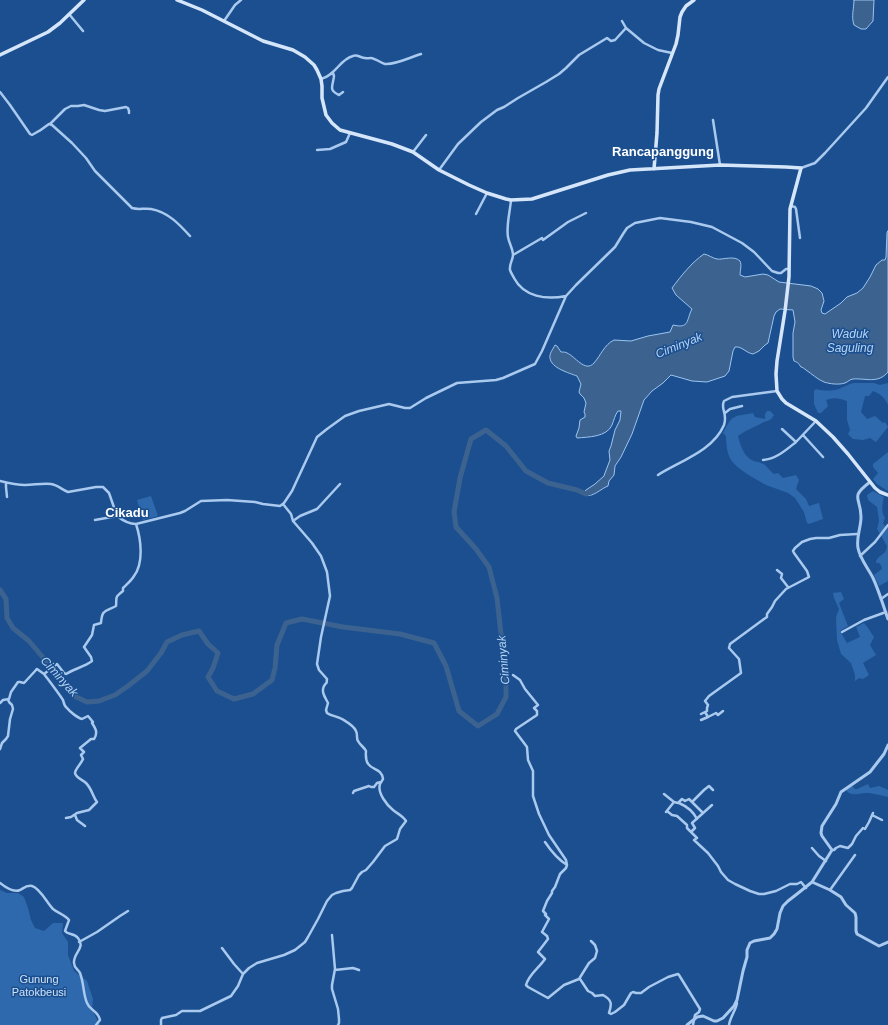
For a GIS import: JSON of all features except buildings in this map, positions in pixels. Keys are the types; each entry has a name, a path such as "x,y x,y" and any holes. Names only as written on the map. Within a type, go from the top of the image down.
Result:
{"main road":[{"path":"0,55 48,32 60,23 84,0"},
{"path":"177,0 202,10 264,41 283,46 300,53 309,60 314,65 321,79 323,103 328,120 340,130 350,134 384,142 413,152 439,170 487,193 511,200 532,199 587,181 636,169 720,166 801,168 789,214 789,277 777,361 777,390 786,403 816,421 833,437 870,482 880,492 888,495"},
{"path":"654,169 657,140 658,95 678,38 680,17 686,6 694,0"}],"street":[{"path":"224,21 241,0"},
{"path":"69,14 83,31"},
{"path":"622,21 626,28 644,43 658,50 672,54"},
{"path":"439,170 458,144 473,129 497,110 559,74 579,55 588,49 607,38 612,41 614,40 626,28"},
{"path":"321,79 327,78 340,65 353,56 374,59 387,64 421,54"},
{"path":"333,73 332,90 339,95 343,92"},
{"path":"801,168 815,163 825,153 866,108 888,77"},
{"path":"0,92 32,135 50,124 65,109 71,106 84,105 99,110 126,107 128,108 129,113"},
{"path":"713,120 720,166"},
{"path":"50,124 72,143 95,170 132,208 149,209 165,214 175,221 190,236"},
{"path":"317,150 330,149 346,142 350,134"},
{"path":"413,152 426,135"},
{"path":"476,214 487,193"},
{"path":"511,200 507,232 513,255 510,263 510,269 515,280 531,295 545,297 566,296"},
{"path":"790,206 795,207 796,209 800,238"},
{"path":"513,255 542,238 543,240 568,222 586,213"},
{"path":"0,481 23,485 54,485 59,486 68,492 103,487 109,493 117,516 130,523 136,524 185,512 201,501 227,500 280,506 289,495 317,437 340,419 354,412 389,404 410,408 426,398 460,382 491,381 503,378 535,364 566,296 615,247 627,228 635,223 660,218 691,222 712,227 742,243 754,252 772,271 781,273 786,269 789,269"},
{"path":"658,475 707,447 715,439 725,422 726,417 722,405 728,398 777,390"},
{"path":"725,413 730,409 742,406"},
{"path":"762,460 769,459 782,453 796,442 816,421"},
{"path":"782,430 796,442"},
{"path":"803,435 823,457"},
{"path":"870,482 858,494 861,518 857,534 858,549 860,556 872,576 888,619"},
{"path":"6,483 8,497"},
{"path":"293,521 300,516 317,509 340,484"},
{"path":"160,1025 162,1018 176,1015 182,1011 200,1011 231,996 238,986 243,974 253,965 284,955 295,950 305,942 332,895 350,890 355,885 360,874 366,870 385,846 397,839 400,834 400,829 406,821 392,809 383,798 380,787 383,779 382,774 376,769 370,767 368,764 366,751 358,742 354,729 348,722 327,713 326,710 328,703 322,690 327,680 319,670 317,664 330,596 327,572 321,556 293,521 291,514 283,504"},
{"path":"95,520 117,516"},
{"path":"44,674 56,664 66,674 92,661 91,656 84,647 92,634 94,625 101,623 101,617 104,612 116,606 116,597 123,591 123,588 134,577 139,568 140,539 136,524"},
{"path":"860,556 875,542 888,524"},
{"path":"701,714 707,711 708,706 704,701 741,673 739,659 729,648 730,644 767,617 767,614 775,601 788,587 810,577 805,567 794,553 793,551 795,548 802,542 816,538 857,534"},
{"path":"777,570 782,574 781,578 788,587"},
{"path":"881,599 888,594"},
{"path":"842,632 864,620 886,612"},
{"path":"0,703 3,700 10,698 18,682 24,683 37,670 44,674 59,693 67,709 78,718 82,719 88,716 93,722 92,723 97,732 94,739 91,739 80,748 84,752 80,755 83,759 82,763 75,770 75,774 88,785 97,802 89,810 66,818"},
{"path":"513,675 520,680 525,689 538,705 534,708 537,711 537,715 515,731 527,747 528,760 533,771 533,796 539,814 545,828 566,860 567,865 560,874 543,911 549,919 542,932 548,939 538,952 544,959 526,985 548,998 564,985 579,979 588,963 595,958 596,951 591,941"},
{"path":"0,749 2,743 8,736 10,718 13,709 8,699"},
{"path":"705,712 708,717"},
{"path":"701,720 716,713 718,715 723,712"},
{"path":"832,850 822,836 822,826 836,804 841,792 870,772 884,754 888,745"},
{"path":"353,793 354,791 369,786 374,787 377,783 381,782"},
{"path":"692,802 709,786 713,790"},
{"path":"664,794 674,802 679,803 690,810 696,819"},
{"path":"679,803 682,799 685,801 689,799 703,813"},
{"path":"674,802 666,811 676,816 687,825 696,838 694,840 708,853 722,874 728,880 761,894 776,891 790,884 797,884 801,882 806,888"},
{"path":"691,832 694,828 692,823 712,805"},
{"path":"729,1025 731,1016 736,1006 747,957 747,950 750,943 772,936 777,929 783,906 812,882 832,850 840,846 848,848 863,828 865,829 872,814 882,820"},
{"path":"74,815 77,820 85,826"},
{"path":"545,842 567,865"},
{"path":"812,848 826,861"},
{"path":"830,890 855,855"},
{"path":"812,882 841,897 846,905 855,913 856,931 858,935 879,946 888,942"},
{"path":"0,883 5,888 15,891 19,891 26,886 34,886 54,909 69,920 65,931 66,933 77,937 81,945 75,957 75,968 79,972 82,980 87,1004 99,1017 100,1020 96,1025"},
{"path":"79,942 128,911"},
{"path":"332,935 335,968 332,989 338,1009 338,1025"},
{"path":"222,948 243,974"},
{"path":"335,968 353,968 359,970"},
{"path":"579,979 588,991 595,996 603,995 608,998 611,1002 609,1012 611,1014 624,1005 631,993 641,993 668,977 678,974 700,1009 695,1015 692,1025"},
{"path":"687,1025 697,1017 701,1016 714,1021 720,1020 737,1002"}],"green space":[{"path":"854,383 874,383 880,385 888,383 888,405 882,396 873,391 869,396 865,396 861,412 867,419 875,416 883,423 885,422 888,427 876,442 870,438 863,440 853,439 848,434 850,430 847,420 847,401 836,398 826,400 828,406 821,413 818,413 814,404 814,391 816,389 833,390"},
{"path":"767,411 770,411 774,415 771,420 747,430 738,436 744,452 753,461 762,463 774,474 778,473 783,478 796,475 799,480 796,489 806,499 809,506 819,503 823,519 809,524 807,523 804,512 795,498 788,493 766,485 755,479 741,470 731,460 727,448 726,436 723,433 731,419 737,416 753,413 755,417 765,419 765,414"},
{"path":"888,452 888,491 877,484 873,479 878,473 873,467 873,464"},
{"path":"873,491 884,497 882,508 885,518 883,523 888,528 888,581 879,586 874,575 882,569 881,565 876,563 876,561 886,551 887,546 877,529 879,521 877,507 868,500 867,495"},
{"path":"151,496 158,516 143,520 137,500"},
{"path":"841,592 844,599 839,603 848,626 840,631 847,643 860,637 856,627 864,623 874,637 870,645 876,655 863,663 869,675 863,679 859,678 855,681 855,675 851,663 841,654 837,640 836,617 839,609 833,593"},
{"path":"868,784 870,788 879,786 888,790 888,797 868,793 850,794 846,790 852,786 857,789"},
{"name":"Gunung Patokbeusi","path":"0,890 7,893 18,893 24,897 35,928 44,931 53,923 63,923 62,933 68,942 68,955 74,971 87,981 93,999 92,1010 100,1025 0,1025"}],"water":[{"path":"854,0 874,0 873,21 866,29 861,29 854,25"},
{"name":"Waduk Saguling","path":"888,231 888,372 884,376 872,380 852,379 840,384 824,382 819,379 794,361 793,333 795,322 793,310 780,309 774,316 768,343 753,354 735,347 729,371 725,376 707,382 692,381 671,375 652,391 644,400 632,434 615,466 614,475 609,481 608,486 593,494 587,496 584,495 586,490 604,476 610,460 609,451 615,430 620,420 621,411 618,411 610,429 606,432 597,436 577,438 576,436 580,420 585,417 584,412 586,403 579,392 581,384 577,376 561,370 551,362 550,355 555,345 561,352 566,352 580,363 591,366 603,350 614,340 631,341 670,332 673,325 685,325 692,309 676,295 672,288 691,265 704,254 717,259 738,259 741,263 740,275 745,277 763,274 768,275 779,282 811,286 818,289 822,293 824,301 821,310 822,313 825,314 847,297 857,293 863,288 876,265 882,260 885,260"}],"waterway":[{"name":"Ciminyak","path":"0,590 6,599 7,618 13,628 29,641 74,696 87,702 99,701 115,695 147,671 161,653 167,642 182,635 199,631 208,644 218,653 208,677 217,691 234,699 253,694 272,680 275,668 277,645 286,623 302,619 343,627 400,634 434,643 446,666 459,711 478,726 497,714 506,697 506,679 497,598 489,567 476,549 456,527 454,512 460,478 471,439 486,430 506,446 526,471 548,483 577,490 586,494 591,492"}],"district":[{"name":"Rancapanggung","path":"663,152"},
{"name":"Cikadu","path":"127,513"}]}
